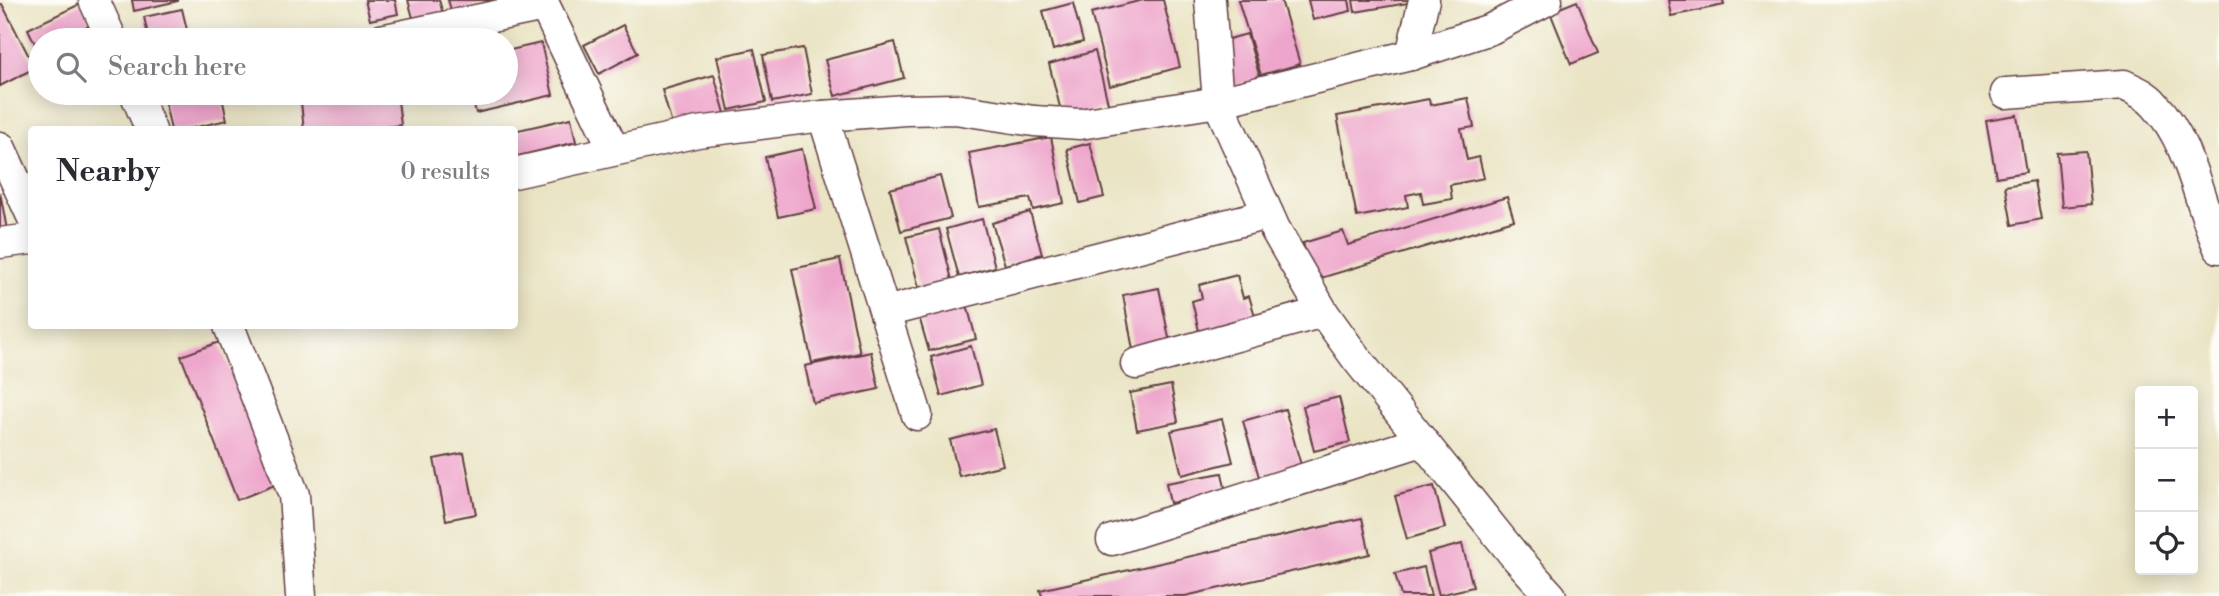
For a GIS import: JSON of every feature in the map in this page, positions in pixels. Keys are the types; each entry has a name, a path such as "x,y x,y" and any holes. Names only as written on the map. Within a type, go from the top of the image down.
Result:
{"street":[{"path":"94,0 107,28"},
{"path":"1210,0 1218,102 1268,214 1323,312 1422,441 1514,555 1551,596"},
{"path":"1411,55 1424,0"},
{"path":"518,172 698,132 823,116 956,109 1034,121 1080,124 1218,102 1411,55 1491,29 1547,0"},
{"path":"433,28 543,3 614,150"},
{"path":"2006,93 2123,85 2141,93 2154,103 2168,120 2182,148 2219,248"},
{"path":"140,105 149,126"},
{"path":"823,116 917,415"},
{"path":"0,147 28,207"},
{"path":"885,312 1268,214"},
{"path":"0,243 28,240"},
{"path":"1136,364 1323,312"},
{"path":"230,329 293,495 301,596"},
{"path":"1112,540 1422,441"}],"building":[{"path":"132,0 178,0 178,1 134,11"},
{"path":"365,0 395,0 398,14 370,20"},
{"path":"408,0 439,0 444,17 415,25"},
{"path":"448,0 493,0 493,1 452,13"},
{"path":"1143,0 1163,0 1180,67 1110,86 1091,13"},
{"path":"1238,0 1281,0 1300,64 1261,75"},
{"path":"1308,0 1349,0 1351,11 1313,20"},
{"path":"1353,0 1408,0 1408,3 1355,12"},
{"path":"1668,0 1723,0 1724,5 1671,16"},
{"path":"1577,1 1598,53 1571,64 1550,12"},
{"path":"82,3 92,25 85,28 30,28"},
{"path":"1073,3 1083,42 1053,50 1043,11"},
{"path":"2,4 28,54 28,72 0,86"},
{"path":"182,9 187,28 146,28 144,17"},
{"path":"623,25 638,53 599,74 584,45"},
{"path":"1247,34 1260,78 1231,87 1218,42"},
{"path":"895,42 904,78 835,96 825,60"},
{"path":"541,43 553,95 518,103 518,48"},
{"path":"803,48 812,94 772,102 763,55"},
{"path":"754,49 766,102 729,110 717,57"},
{"path":"1095,51 1109,107 1063,119 1049,64"},
{"path":"714,75 725,113 673,128 662,90"},
{"path":"1468,98 1474,127 1461,129 1467,160 1479,157 1484,178 1450,185 1452,199 1423,204 1421,192 1406,195 1408,207 1357,217 1337,116 1429,99 1430,105"},
{"path":"165,105 224,105 227,120 201,126 170,126"},
{"path":"301,105 398,105 401,125 392,126 304,126"},
{"path":"474,105 510,105 476,113"},
{"path":"2017,115 2026,172 1996,177 1986,120"},
{"path":"571,118 576,142 518,156 518,130"},
{"path":"1051,137 1064,203 1033,210 1030,198 979,207 969,153"},
{"path":"1090,143 1104,197 1080,203 1067,149"},
{"path":"802,149 816,209 778,217 765,157"},
{"path":"2086,151 2091,204 2062,207 2057,153"},
{"path":"940,176 951,218 901,231 890,189"},
{"path":"2034,181 2041,219 2012,225 2005,186"},
{"path":"0,192 7,230 0,231"},
{"path":"1507,197 1514,220 1314,280 1303,243 1343,231 1348,245"},
{"path":"1030,212 1042,254 1005,265 992,223"},
{"path":"982,219 995,267 959,277 946,229"},
{"path":"939,229 952,280 919,288 906,237"},
{"path":"840,259 860,353 812,363 792,269"},
{"path":"1237,275 1243,298 1249,296 1255,316 1199,331 1192,301 1202,298 1199,285"},
{"path":"1159,288 1170,343 1133,350 1123,295"},
{"path":"966,301 976,339 929,351 918,313"},
{"path":"219,342 275,485 237,500 181,356"},
{"path":"971,346 981,385 941,396 931,357"},
{"path":"871,352 879,389 813,403 805,366"},
{"path":"1171,385 1178,422 1137,430 1130,393"},
{"path":"1339,397 1350,442 1314,451 1303,406"},
{"path":"1285,409 1301,465 1259,477 1243,421"},
{"path":"1222,419 1233,462 1182,475 1171,431"},
{"path":"994,429 1003,465 959,476 950,440"},
{"path":"464,453 476,514 446,520 434,459"},
{"path":"1222,473 1226,493 1170,503 1166,483"},
{"path":"1434,486 1445,528 1407,539 1395,496"},
{"path":"1362,518 1370,554 1185,596 1042,596 1040,590"},
{"path":"1462,544 1473,587 1439,595 1428,553"},
{"path":"1424,567 1431,596 1401,596 1395,574"}]}
